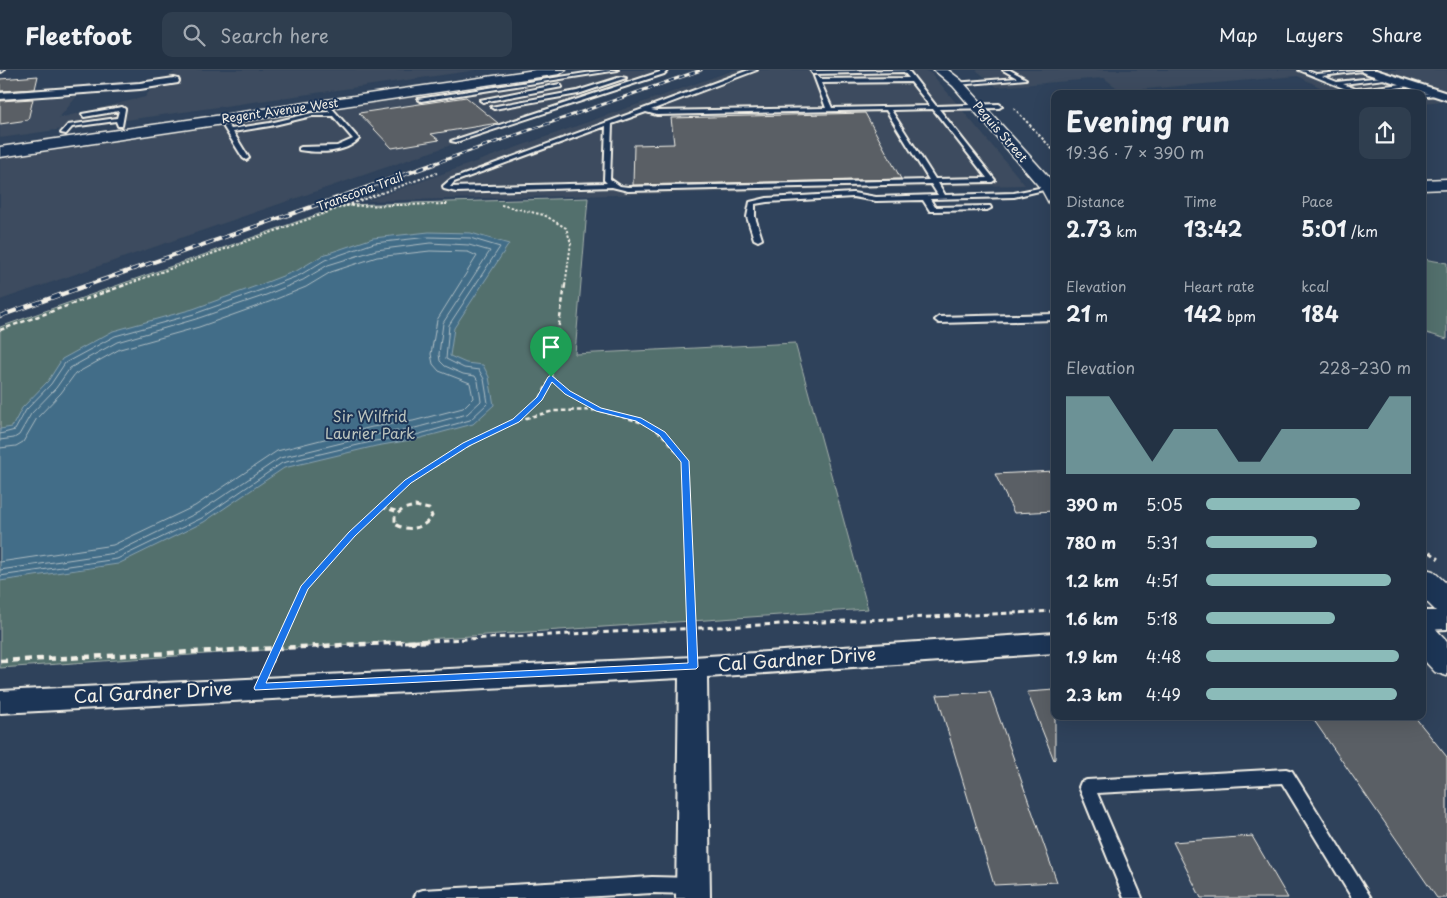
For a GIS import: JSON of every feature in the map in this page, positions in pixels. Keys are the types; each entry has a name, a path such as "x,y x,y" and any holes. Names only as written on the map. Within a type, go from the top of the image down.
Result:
{"main road":[{"name":"Regent Avenue West","path":"0,152 225,125 247,117 512,70"},
{"name":"Regent Avenue West","path":"0,142 64,133 120,122 247,117 334,109 467,88 560,70"},
{"name":"Peguis Street","path":"940,70 983,83 1002,110"},
{"name":"Peguis Street","path":"960,76 978,106 1051,191"},
{"path":"1426,173 1447,172"},
{"path":"1426,184 1447,184"},
{"path":"1432,569 1447,603"},
{"path":"1426,639 1447,663"}],"street":[{"path":"1367,70 1442,95"},
{"path":"0,96 140,86 174,81"},
{"path":"1426,621 1447,620"},
{"name":"Cal Gardner Drive","path":"0,702 693,667 1051,644"},
{"path":"693,667 693,892"}],"lane":[{"path":"538,74 579,75 615,70"},
{"path":"454,141 662,73 663,70"},
{"path":"613,185 456,190 447,189 446,186 452,181 754,70"},
{"path":"983,83 1023,79 1006,70"},
{"path":"1302,70 1353,90"},
{"path":"1314,75 1367,70"},
{"path":"609,123 607,180 618,188 933,183 992,180 933,108 906,71 813,72 830,110"},
{"path":"538,74 560,86 578,92 597,95"},
{"path":"579,75 598,86"},
{"path":"494,107 578,92 632,76"},
{"path":"1336,83 1390,78"},
{"path":"818,81 912,80"},
{"path":"1364,90 1412,85"},
{"path":"484,100 560,86"},
{"path":"422,99 467,88 501,112"},
{"path":"1426,95 1442,95"},
{"path":"646,110 657,113 978,106 1002,110"},
{"path":"888,108 943,197"},
{"path":"84,115 122,109 120,122"},
{"path":"246,158 225,125 247,117 275,123 334,109 356,139 350,145 333,149 301,150"},
{"path":"508,117 515,121"},
{"path":"1014,195 1051,194"},
{"path":"758,239 752,217 752,204 767,200 853,195 876,199 1051,194"},
{"path":"925,198 933,210 987,208"},
{"path":"938,320 1051,317"},
{"path":"1133,898 1087,787 1286,776 1362,898"},
{"path":"423,898 652,885 693,892"}],"path":[{"path":"983,83 1051,148"},
{"name":"Transcona Trail","path":"0,330 438,173"},
{"path":"346,206 455,204"},
{"path":"494,204 522,207 546,215 566,229 571,244 551,377 540,398 516,421"},
{"path":"551,377 568,392 599,410"},
{"path":"259,688 304,588 352,534 408,482 466,445 516,421 554,411 599,410 638,420 662,434 685,461 693,667"},
{"path":"381,507 399,512 409,507 421,506 429,509 432,516 430,520 421,526 403,528 395,524 394,520 399,512"},
{"path":"1426,555 1432,569"},
{"path":"0,661 1051,611"}],"shaded area":[{"path":"177,70 477,70 0,138 0,101 77,96 59,118 145,97 151,89"},
{"path":"597,70 670,70 0,300 0,158"},
{"path":"734,70 925,70 932,74 1025,185 366,201"},
{"path":"976,70 1355,70 1412,90 1325,90 1298,76 1133,90 1120,90 1104,78 997,87"},
{"path":"1374,70 1447,70 1447,94"},
{"path":"1426,95 1444,101 1426,103"}],"green space":[{"name":"Sir Wilfrid Laurier Park","path":"588,198 575,354 795,343 868,609 0,668 0,327 344,205"},
{"path":"1426,260 1447,263 1447,339 1426,333"}],"water":[{"path":"429,232 471,233 509,244 454,328 450,356 466,363 483,365 489,377 494,405 473,424 417,439 376,446 284,468 204,522 118,564 0,581 0,429 12,427 22,408 48,381 62,359 113,331 193,309 298,270 323,255 373,238"}],"building":[{"path":"38,76 35,89 0,91 0,79"},
{"path":"466,97 498,123 431,134 439,140 392,148 359,113"},
{"path":"33,99 28,120 0,124 0,101"},
{"path":"865,113 901,179 633,185 634,145 674,144 671,118"},
{"path":"1051,471 1051,511 1014,513 995,474"},
{"path":"1051,690 1051,720 1055,720 1054,760 1027,692"},
{"path":"990,692 1057,882 994,885 937,695"},
{"path":"1314,720 1417,720 1447,757 1447,898 1437,898"},
{"path":"1252,836 1288,898 1201,898 1173,842"}],"railway":[{"path":"430,165 701,70"},
{"path":"85,286 434,164"},
{"path":"0,316 88,285"}],"route":[{"path":"551,377 568,392 599,410 638,420 662,434 685,461 693,667 259,688 304,588 352,534 408,482 466,445 516,421 540,398 551,377"}]}
